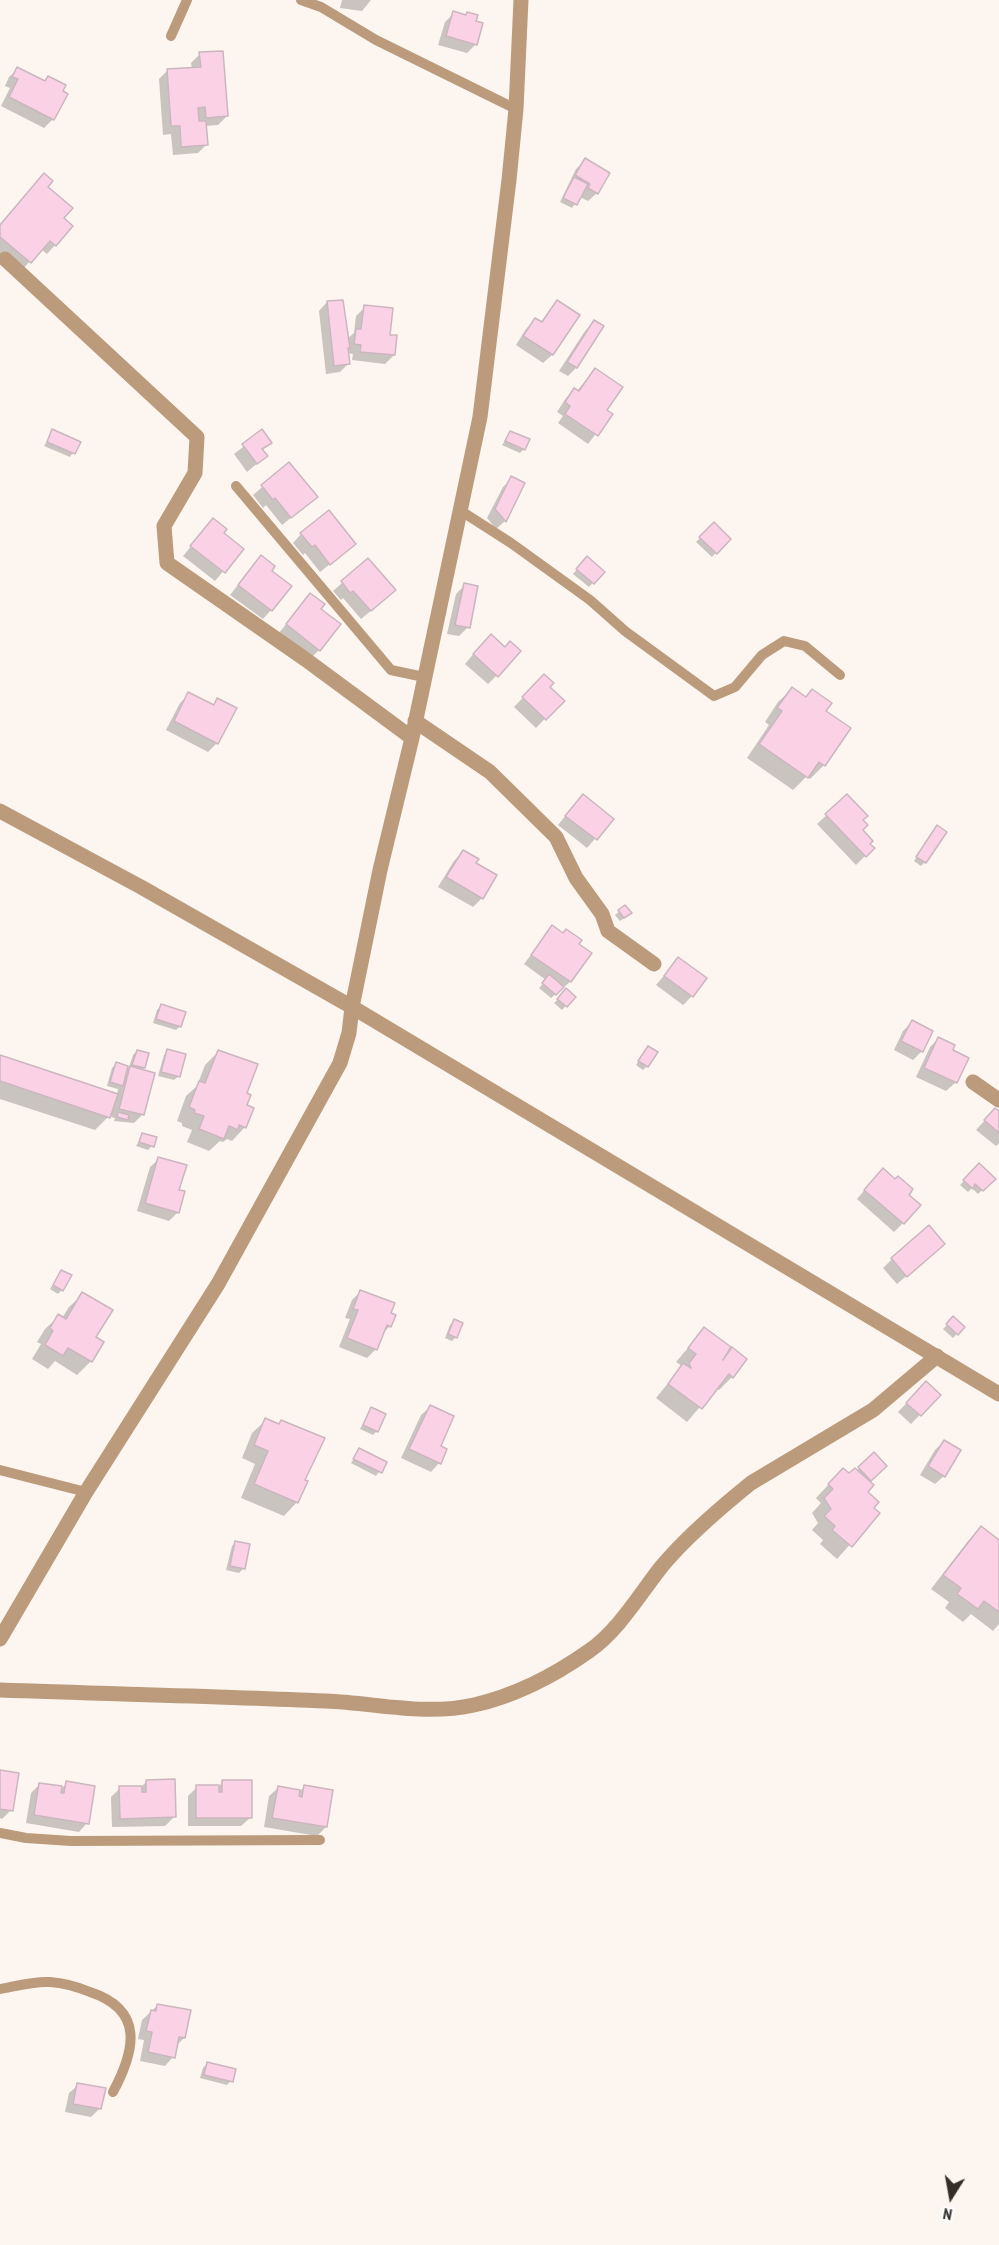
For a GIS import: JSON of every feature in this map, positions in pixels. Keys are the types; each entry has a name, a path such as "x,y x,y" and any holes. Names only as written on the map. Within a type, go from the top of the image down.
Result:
{"street":[{"path":"0,1639 86,1492 218,1284 340,1063 349,1033 352,1007 380,870 412,738 461,511 483,394 516,109 521,0"},
{"path":"5,259 197,437 195,473 164,526 167,563 305,658 412,738"},
{"path":"415,721 490,772 556,837 576,878 602,914 608,931 654,964"},
{"path":"0,811 141,887 352,1007 999,1394"},
{"path":"973,1082 999,1101"},
{"path":"0,1690 327,1701 438,1710 473,1705 499,1698 555,1672 600,1643 664,1564 734,1496 751,1483 873,1410 937,1356"}],"lane":[{"path":"171,36 187,0"},
{"path":"301,0 321,7 376,40 516,109"},
{"path":"236,486 391,670 424,677"},
{"path":"461,511 511,543 572,587 625,631 714,696 735,687 762,655 784,641 805,646 840,675"},
{"path":"0,1470 86,1492"},
{"path":"0,1833 26,1838 72,1841 320,1840"},
{"path":"0,1989 50,1982 81,1988 115,2004 128,2018 132,2040 127,2064 113,2092"}],"building":[{"path":"453,11 466,15 467,12 478,15 476,21 483,23 477,45 446,36"},
{"path":"223,51 228,116 206,118 205,107 198,108 199,121 206,121 208,145 181,147 180,126 171,126 167,69 201,67 199,52"},
{"path":"17,67 45,81 48,76 66,85 63,91 68,94 54,120 9,97 18,79 12,77"},
{"path":"585,158 610,173 598,194 588,188 590,184 575,175"},
{"path":"44,173 53,181 48,187 73,208 64,218 73,226 56,246 50,241 31,263 0,237 0,225"},
{"path":"574,177 588,184 577,205 563,198"},
{"path":"343,300 350,364 334,366 327,301"},
{"path":"557,300 580,315 553,355 523,336 535,318 542,322"},
{"path":"364,305 393,308 390,335 397,335 395,355 360,352 361,345 354,344 356,329 361,329"},
{"path":"594,320 604,326 577,368 567,362"},
{"path":"595,368 623,387 607,410 613,414 598,436 565,414 570,406 565,402 574,388 579,391"},
{"path":"52,429 81,442 75,454 47,442"},
{"path":"262,429 272,443 262,449 268,456 257,464 242,444"},
{"path":"510,431 530,439 525,450 505,441"},
{"path":"289,462 318,497 291,518 261,485"},
{"path":"511,476 525,483 506,522 495,509"},
{"path":"329,510 356,544 330,565 315,545 312,547 300,533"},
{"path":"213,518 227,529 224,533 244,549 225,573 190,546"},
{"path":"714,522 731,539 717,554 699,537"},
{"path":"261,555 275,566 272,571 292,586 272,611 238,585"},
{"path":"587,556 605,572 594,584 576,569"},
{"path":"368,558 396,590 371,611 353,591 350,593 341,581"},
{"path":"464,583 478,586 470,628 455,625"},
{"path":"310,593 325,604 321,609 341,624 320,651 286,624"},
{"path":"491,634 505,647 510,641 521,651 498,677 473,654"},
{"path":"544,674 554,683 550,687 565,701 546,720 522,697"},
{"path":"792,687 806,697 812,689 832,703 826,711 851,728 825,766 819,762 808,778 759,744 782,711 777,708"},
{"path":"188,692 214,705 217,698 237,708 218,744 174,721"},
{"path":"583,794 614,819 597,840 565,816"},
{"path":"847,794 868,816 863,820 868,825 863,830 873,841 870,844 875,848 866,857 825,814"},
{"path":"937,825 947,832 926,863 916,857"},
{"path":"463,850 479,859 476,863 497,875 483,899 446,877"},
{"path":"625,905 632,913 624,918 618,910"},
{"path":"552,925 563,933 566,929 582,940 579,944 592,953 571,982 531,955"},
{"path":"678,957 707,978 693,997 664,976"},
{"path":"549,974 564,987 556,995 542,983"},
{"path":"566,988 576,997 567,1007 557,999"},
{"path":"161,1004 186,1012 181,1027 156,1019"},
{"path":"912,1020 933,1031 923,1052 901,1041"},
{"path":"938,1037 955,1045 953,1050 969,1058 957,1083 924,1068"},
{"path":"648,1046 658,1052 648,1067 638,1061"},
{"path":"167,1049 186,1054 180,1077 161,1072"},
{"path":"137,1050 149,1053 145,1068 132,1065"},
{"path":"218,1050 258,1064 247,1093 251,1095 247,1105 254,1108 246,1128 239,1125 238,1130 229,1126 224,1139 199,1129 204,1116 194,1113 195,1110 189,1107 199,1081 205,1083"},
{"path":"0,1055 118,1094 110,1118 0,1081"},
{"path":"116,1062 128,1066 123,1086 110,1082"},
{"path":"130,1066 155,1073 144,1115 119,1109"},
{"path":"995,1108 999,1111 999,1133 984,1120"},
{"path":"118,1112 129,1115 128,1120 117,1117"},
{"path":"142,1133 157,1137 154,1147 139,1142"},
{"path":"158,1157 187,1165 179,1190 185,1191 179,1213 145,1203"},
{"path":"979,1163 996,1179 983,1191 975,1184 973,1189 963,1180"},
{"path":"883,1168 895,1179 898,1176 913,1189 909,1195 921,1205 904,1224 864,1190"},
{"path":"929,1225 945,1244 907,1277 891,1258"},
{"path":"61,1270 72,1275 63,1291 53,1285"},
{"path":"360,1290 395,1303 391,1313 396,1315 391,1327 387,1325 377,1350 347,1338 358,1310 353,1309"},
{"path":"82,1292 113,1310 96,1337 104,1342 92,1362 68,1348 63,1356 45,1345 53,1331 50,1328 58,1314 66,1319"},
{"path":"953,1316 965,1327 958,1335 946,1324"},
{"path":"454,1319 463,1323 457,1338 448,1334"},
{"path":"704,1327 731,1347 723,1360 732,1347 747,1359 733,1378 729,1374 702,1409 668,1384 683,1363 691,1368 689,1363 696,1354 688,1348"},
{"path":"926,1381 941,1395 921,1416 906,1403"},
{"path":"430,1405 454,1416 441,1446 447,1449 441,1464 409,1449"},
{"path":"371,1407 386,1414 378,1432 363,1425"},
{"path":"265,1418 279,1424 281,1420 325,1438 305,1480 308,1481 298,1503 254,1484 268,1451 254,1445"},
{"path":"944,1440 961,1450 945,1477 928,1466"},
{"path":"359,1448 387,1462 382,1473 353,1459"},
{"path":"874,1452 887,1466 871,1481 858,1467"},
{"path":"843,1468 849,1473 855,1468 874,1485 868,1492 879,1502 874,1508 880,1513 852,1547 832,1530 835,1526 824,1516 831,1509 824,1498 833,1489 828,1484"},
{"path":"981,1526 999,1540 999,1612 984,1601 978,1609 957,1594 961,1588 943,1575"},
{"path":"235,1541 250,1544 245,1569 230,1566"},
{"path":"0,1770 19,1773 13,1811 0,1809"},
{"path":"175,1779 176,1817 120,1819 119,1786 142,1786 142,1792 146,1792 146,1780"},
{"path":"222,1780 252,1780 252,1818 196,1818 196,1785 219,1785 219,1792 222,1792"},
{"path":"66,1781 95,1786 89,1824 34,1815 39,1783 62,1786 61,1793 64,1793"},
{"path":"304,1785 333,1790 327,1827 272,1818 278,1786 300,1790 299,1796 302,1797"},
{"path":"157,2004 191,2010 185,2038 179,2037 175,2058 148,2052 152,2032 146,2031 151,2010 156,2011"},
{"path":"207,2062 236,2069 233,2082 204,2075"},
{"path":"77,2083 106,2088 101,2109 73,2104"}]}
